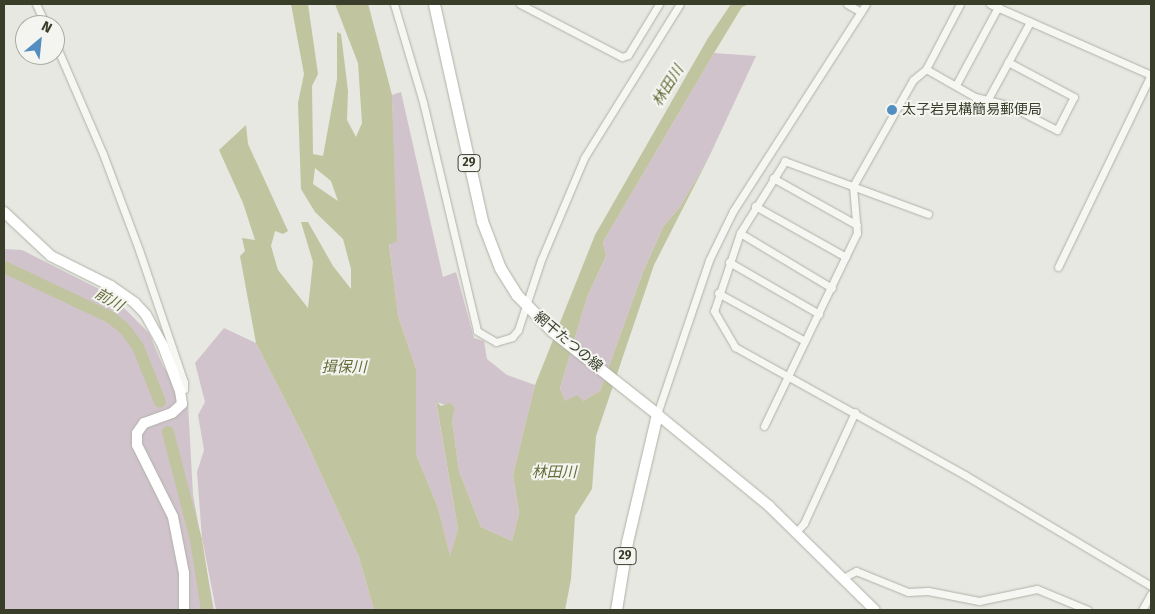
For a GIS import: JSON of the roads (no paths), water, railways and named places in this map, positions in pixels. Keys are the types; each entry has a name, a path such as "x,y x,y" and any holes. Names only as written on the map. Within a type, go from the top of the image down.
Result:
{"main road":[{"name":"網干たつの線","path":"434,4 482,221 500,268 529,309 569,345 655,411"},
{"path":"4,212 51,256 111,286 135,303 155,330 180,391 179,408 149,420 137,433 140,452 173,517 184,572 184,610"},
{"path":"655,411 732,473 796,532 875,610"},
{"name":"29","path":"616,610 627,542 655,411"}],"street":[{"path":"394,4 422,102 476,331 485,338 496,342 512,337 529,309 541,260 584,158 680,4"},
{"path":"520,4 622,57 628,55 659,4"},
{"path":"847,4 861,12"},
{"path":"655,411 710,260 733,211 866,4"},
{"path":"764,426 857,233 852,186 913,80 926,69 960,4"},
{"path":"990,4 1151,75 1058,267"},
{"path":"956,85 998,7"},
{"path":"988,99 1030,22"},
{"path":"926,69 974,97 988,99 1057,130 1074,97 1008,62"},
{"path":"65,65 103,154 139,250 184,382 184,389 180,391"},
{"path":"928,214 785,161 755,206 740,233 718,293 714,311 735,347 788,378 855,412 1151,586"},
{"path":"773,178 857,226"},
{"path":"755,206 846,258"},
{"path":"740,233 832,288"},
{"path":"729,262 819,314"},
{"path":"718,293 806,341"},
{"path":"796,532 804,523 855,412"},
{"path":"843,578 856,571 908,592 928,590 979,601 1037,589 1088,610"},
{"path":"1142,610 1151,594"}],"water":[{"name":"揖保川","path":"291,4 308,4 318,74 312,86 313,154 323,156 337,79 337,32 341,34 348,91 347,120 356,137 362,123 358,63 335,4 368,4 392,95 397,242 389,244 398,316 416,369 416,454 438,508 450,556 458,529 436,401 441,406 450,403 455,408 452,421 459,471 481,527 512,541 519,513 513,475 535,385 595,235 708,38 731,4 749,4 742,7 603,242 606,256 587,297 560,388 565,401 577,395 583,401 600,391 643,272 663,227 680,207 709,157 654,265 596,436 592,489 575,516 571,579 565,610 374,610 359,557 307,443 256,343 240,256 245,251 242,238 255,240 243,203 219,150 246,125 248,144 288,231 283,234 275,231 271,246 278,270 308,308 313,262 301,222 308,222 333,266 351,289 351,269 343,239 315,212 301,189 298,103 304,74","holes":["315,168 331,181 338,201 313,184"]}],"waterway":[{"name":"前川","path":"4,267 110,317 125,329 138,347 160,402"},
{"name":"前川","path":"168,432 196,540 207,610"}],"place":[{"name":"太子岩見構簡易郵便局","path":"892,110"}],"water label":[{"name":"林田川","path":"668,86"},
{"name":"林田川","path":"554,473"}]}
